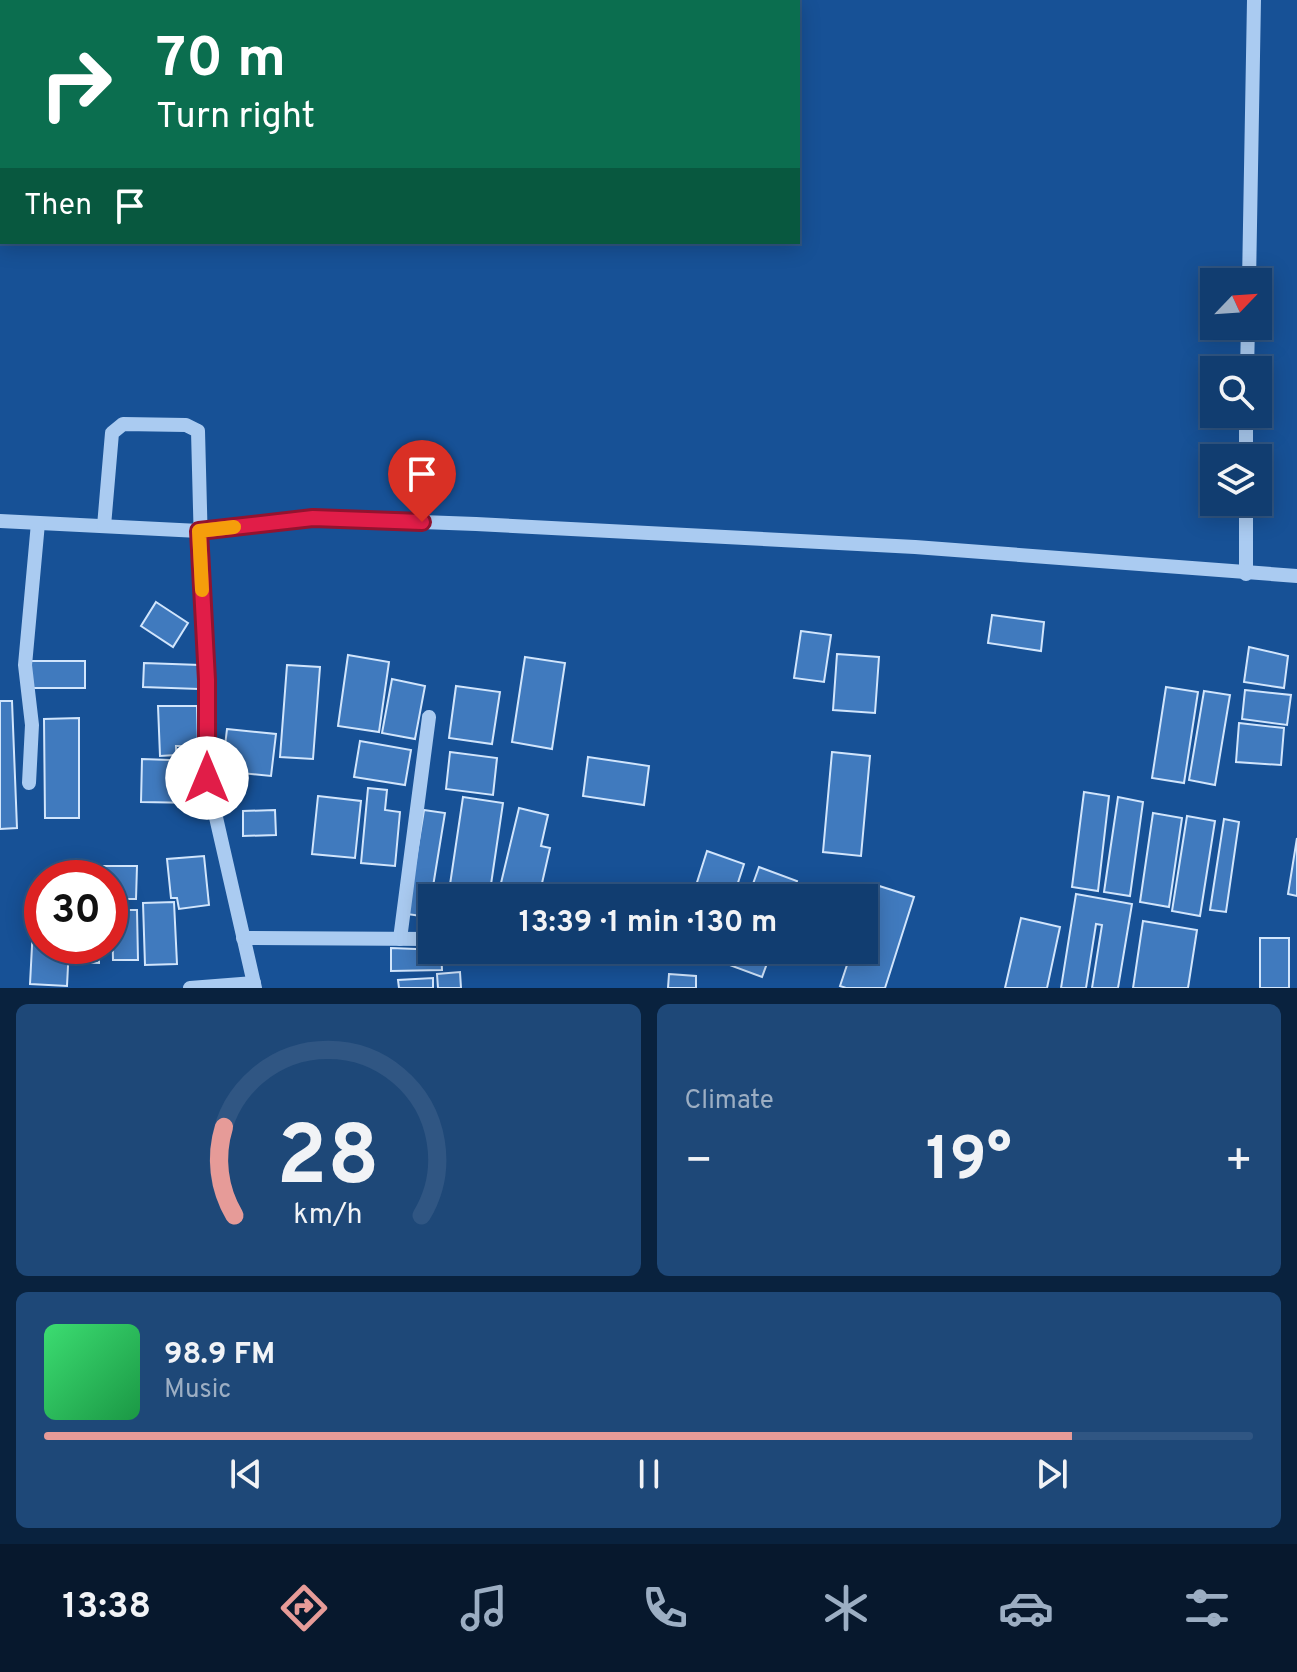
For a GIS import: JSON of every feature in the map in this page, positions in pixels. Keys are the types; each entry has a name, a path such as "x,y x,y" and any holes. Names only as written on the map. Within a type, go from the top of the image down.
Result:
{"street":[{"path":"1249,268 1254,0"},
{"path":"104,526 112,433 123,424 186,425 198,431 199,531 207,680 207,778 254,985 190,988"},
{"path":"1246,516 1246,574"},
{"path":"0,521 199,531 313,518 476,524 915,547 1297,576"},
{"path":"29,783 32,725 25,665 38,523"},
{"path":"400,939 429,717"},
{"path":"243,938 418,939"}],"building":[{"path":"156,602 188,623 173,647 141,626"},
{"path":"992,615 1044,622 1041,651 988,643"},
{"path":"801,631 831,635 824,682 794,678"},
{"path":"1249,647 1288,656 1284,688 1244,682"},
{"path":"837,654 879,657 875,713 833,710"},
{"path":"348,655 389,662 379,732 338,726"},
{"path":"525,657 565,663 552,749 512,742"},
{"path":"30,661 85,661 85,688 30,688"},
{"path":"144,663 200,665 199,689 143,687"},
{"path":"287,665 320,667 313,759 280,757"},
{"path":"392,679 425,686 415,739 382,733"},
{"path":"456,686 500,692 492,744 449,738"},
{"path":"1166,687 1198,692 1184,783 1152,778"},
{"path":"1245,690 1291,695 1287,725 1242,719"},
{"path":"1204,691 1230,695 1215,785 1189,780"},
{"path":"0,701 12,701 17,828 0,829"},
{"path":"158,706 197,706 198,746 176,746 176,755 160,756"},
{"path":"79,718 79,818 45,818 44,719"},
{"path":"1239,723 1284,728 1281,765 1236,762"},
{"path":"227,729 276,734 271,776 222,771"},
{"path":"360,741 411,750 405,785 354,777"},
{"path":"450,752 497,758 493,795 446,789"},
{"path":"832,752 870,756 861,856 823,852"},
{"path":"588,757 649,766 644,805 583,796"},
{"path":"142,759 198,761 197,803 141,802"},
{"path":"368,788 387,790 385,810 400,812 395,866 361,863"},
{"path":"1084,792 1109,796 1098,891 1072,887"},
{"path":"318,796 361,801 355,858 312,854"},
{"path":"463,797 503,803 491,884 450,884"},
{"path":"1118,797 1143,802 1130,896 1104,892"},
{"path":"519,808 548,815 541,846 550,848 542,884 501,883"},
{"path":"275,810 276,835 243,836 243,811"},
{"path":"424,810 445,813 433,884 418,884 418,916 407,914"},
{"path":"1153,813 1182,818 1169,907 1140,902"},
{"path":"1187,816 1215,821 1200,916 1172,911"},
{"path":"1224,819 1239,822 1226,912 1210,910"},
{"path":"1297,838 1297,896 1288,894"},
{"path":"707,851 744,864 738,884 696,884"},
{"path":"204,856 209,905 179,909 177,898 171,898 167,859"},
{"path":"128,866 137,866 136,899 128,899"},
{"path":"759,867 797,881 796,884 753,884"},
{"path":"878,886 914,897 885,988 840,986 847,964 878,964"},
{"path":"1076,894 1132,904 1118,988 1092,988 1102,925 1096,924 1086,988 1061,988"},
{"path":"174,902 177,964 145,965 143,903"},
{"path":"128,910 137,910 138,960 128,960"},
{"path":"1021,918 1060,927 1047,988 1005,988"},
{"path":"1143,921 1197,930 1188,988 1133,988"},
{"path":"1260,938 1289,938 1289,988 1260,988"},
{"path":"391,948 418,949 418,964 442,964 442,970 391,971"},
{"path":"31,964 68,964 67,986 30,984"},
{"path":"727,964 767,964 762,977"},
{"path":"460,972 461,988 438,988 437,974"},
{"path":"669,974 696,976 696,988 668,988"},
{"path":"433,978 433,988 399,988 398,980"}],"slow traffic":[{"path":"202,590 199,531 234,527"}],"route":[{"path":"207,778 207,680 199,531 313,518 422,522"}]}
